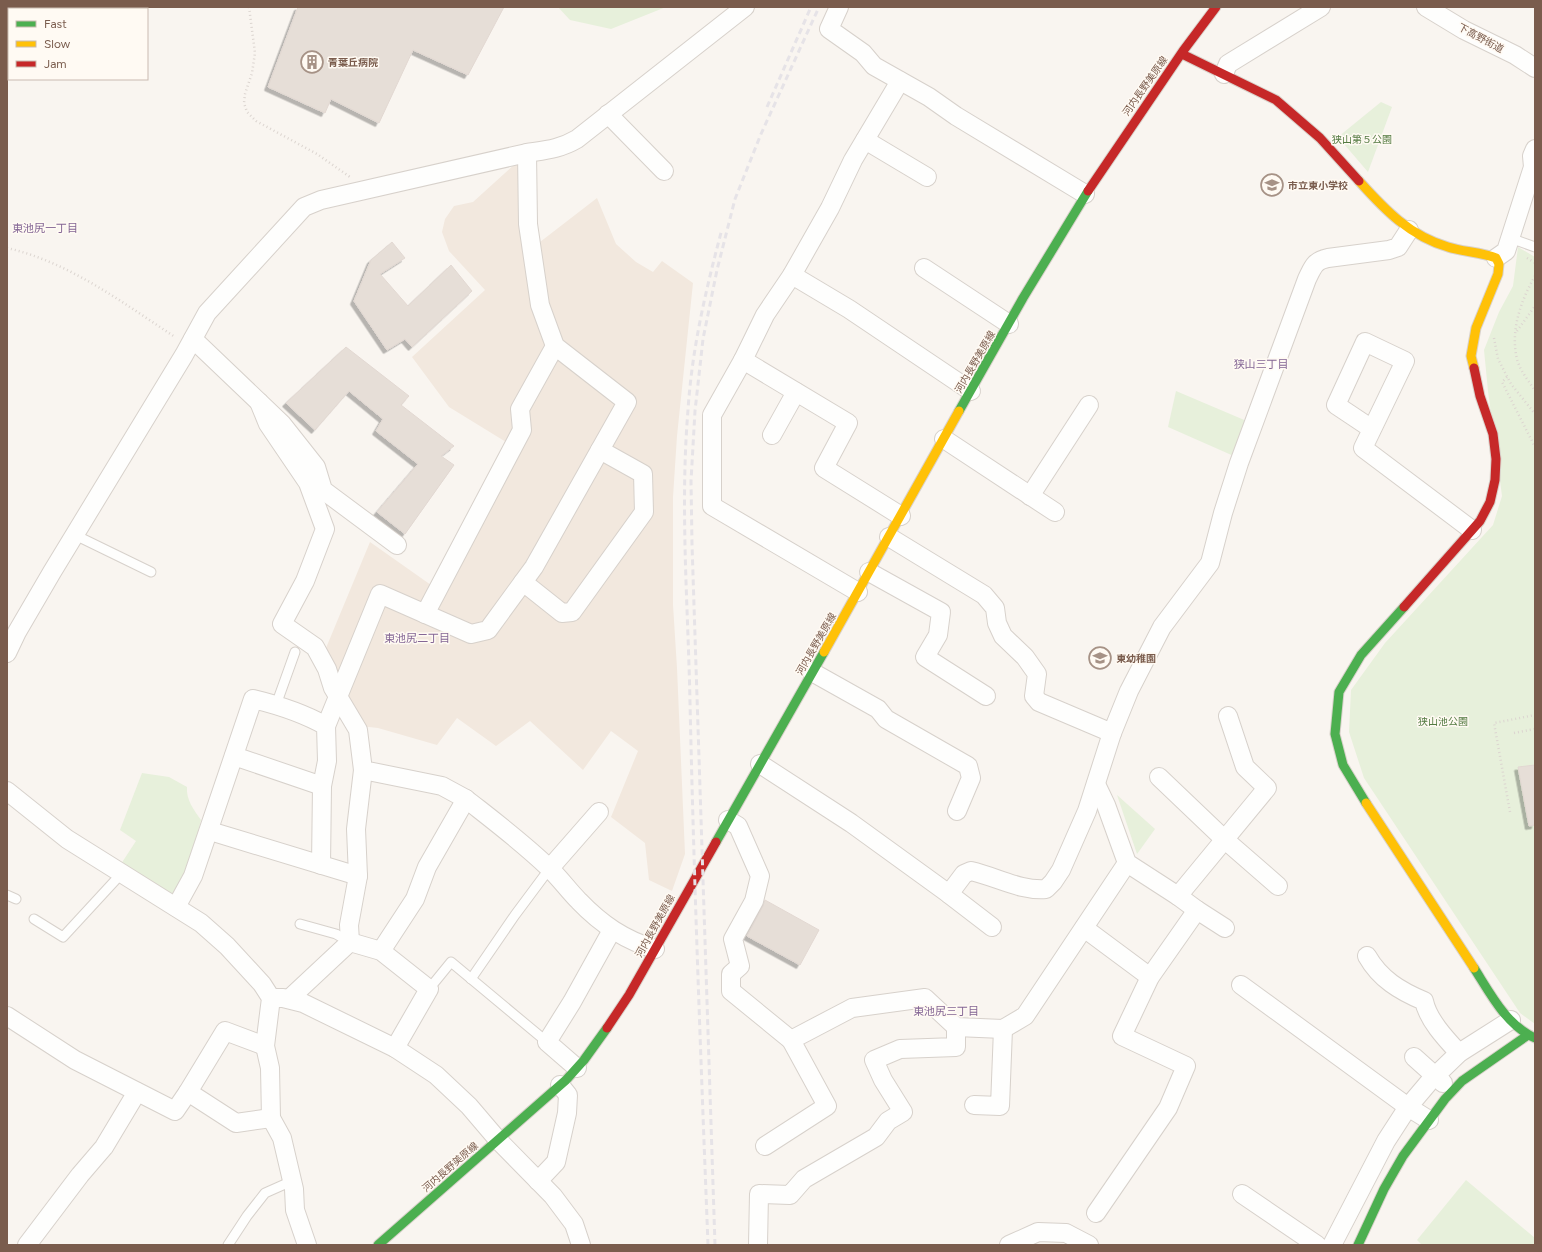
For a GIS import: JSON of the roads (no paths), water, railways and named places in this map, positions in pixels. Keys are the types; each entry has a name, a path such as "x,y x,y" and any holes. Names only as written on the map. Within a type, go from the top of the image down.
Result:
{"street":[{"path":"7,653 17,632 211,308 304,207 321,200 527,153 558,148 568,144 746,7"},
{"path":"839,7 829,29 863,53 874,66 929,97 963,120 1085,194"},
{"name":"河内長野美原線","path":"378,1245 560,1085 596,1046 629,995 870,572 971,390 1085,194 1133,122 1216,7"},
{"path":"1224,74 1228,64 1321,7"},
{"name":"下高野街道","path":"1426,7 1464,30 1535,68"},
{"path":"1182,54 1276,100 1288,109 1312,130 1396,222 1440,246 1496,258"},
{"path":"858,592 712,506 712,415 743,360 764,315 792,275 830,208 847,172 900,81"},
{"path":"608,114 664,171"},
{"path":"865,140 927,177"},
{"path":"1496,258 1506,251 1533,167 1532,156 1535,150"},
{"path":"321,865 322,786 327,760 326,726 380,594 471,634 488,630 534,567 627,402 555,346 540,306 528,224 527,153"},
{"path":"949,894 964,874 971,871 1035,890 1046,889 1053,882 1061,870 1088,811 1112,733 1129,691 1162,627 1210,563 1223,513 1239,463 1313,267 1318,260 1389,250 1398,247 1409,230"},
{"path":"1358,1245 1384,1189 1403,1156 1429,1120 1453,1091 1462,1081 1532,1037 1511,1020 1497,1003 1358,791 1343,765 1336,734 1339,692 1362,655 1480,521 1490,502 1495,480 1496,459 1493,434 1480,396 1471,356 1476,328 1498,274 1498,264 1496,258"},
{"path":"924,268 1009,324"},
{"path":"792,275 849,309 971,390"},
{"path":"191,342 282,424 316,467 323,490 397,545"},
{"path":"1372,429 1336,405 1365,342 1405,361 1363,448 1472,530"},
{"path":"426,614 522,430 520,409 555,346"},
{"path":"743,360 848,423 824,468 901,516"},
{"path":"772,435 796,392"},
{"path":"259,402 268,424 308,483 325,529 305,581 282,624 315,647 326,669 332,688 358,730 363,770 356,829 358,876 349,925 350,942"},
{"path":"1030,496 1089,405"},
{"path":"944,439 1055,512"},
{"path":"523,582 562,613 572,612 644,512 643,474 600,450"},
{"path":"889,537 984,595 995,608 997,623 1003,636 1025,657 1037,674 1034,696 1039,702 1112,733"},
{"path":"870,572 941,612 938,635 925,657 986,696"},
{"path":"812,672 878,709 886,719 968,766 971,778 957,811"},
{"path":"176,907 193,876 210,831 253,699 276,705 313,718 326,726"},
{"path":"1178,896 1267,788 1245,767 1228,716"},
{"path":"234,756 322,786"},
{"path":"760,764 851,823 992,927"},
{"path":"363,770 442,786 466,799 525,845 550,868 579,901 612,930 637,943 655,949"},
{"path":"1159,777 1224,839 1278,886"},
{"path":"1096,784 1106,805 1127,863 1225,928"},
{"path":"7,791 67,839 201,923 227,946 262,984 271,998 266,1046 270,1068 271,1118 282,1138 292,1181 295,1210 307,1245"},
{"path":"382,951 415,899 427,867 466,799"},
{"path":"550,868 599,812"},
{"path":"728,820 738,826 760,876 754,901 733,939 740,966 731,974 731,990 791,1040 827,1106 765,1146"},
{"path":"210,831 358,876"},
{"path":"791,1040 852,1008 925,998 956,1027 1002,1030 1025,1016 1127,863"},
{"path":"1096,1213 1168,1108 1186,1066 1122,1036 1150,977 1197,910"},
{"path":"1084,928 1150,977"},
{"path":"577,1068 547,1042 572,1002 612,930"},
{"path":"350,942 382,951 428,989 395,1048"},
{"path":"289,999 350,942"},
{"path":"1367,956 1373,966 1389,983 1405,993 1424,1001 1425,1008 1446,1039 1459,1053"},
{"path":"1241,985 1429,1120"},
{"path":"271,998 283,998 303,1003 395,1048 436,1075 469,1106 498,1140 553,1196 574,1224 581,1245"},
{"path":"7,1016 75,1060 175,1111 225,1031 266,1046"},
{"path":"1332,1245 1386,1141 1408,1106 1434,1076 1459,1053 1511,1020"},
{"path":"758,1245 759,1194 790,1195 804,1179 876,1137 888,1121 902,1112 883,1080 874,1060 900,1049 956,1047 956,1027"},
{"path":"974,1105 1000,1106 1002,1030"},
{"path":"1414,1057 1453,1091"},
{"path":"538,1181 556,1162 567,1113 568,1095 560,1085"},
{"path":"27,1245 80,1175 104,1147 137,1092"},
{"path":"188,1092 236,1123 271,1118"},
{"path":"1242,1194 1317,1245"},
{"path":"1009,1245 1038,1232 1066,1233 1089,1245"}],"lane":[{"path":"1510,238 1535,247"},
{"path":"76,534 151,572"},
{"path":"276,705 295,652"},
{"path":"471,979 515,915 550,868"},
{"path":"34,919 63,937 122,874"},
{"path":"300,924 336,934 350,942"},
{"path":"428,989 451,962 547,1042"},
{"path":"228,1245 247,1216 265,1193 292,1181"}],"railway":[{"path":"767,107 811,7"},
{"path":"715,1245 692,544 691,481 695,411 703,339 717,270 735,199 761,134 819,7"},
{"path":"708,1245 685,556 685,483 688,410 696,341 710,274 722,229"}],"place":[{"name":"青葉丘病院","path":"312,62"},
{"name":"市立東小学校","path":"1272,185"},
{"name":"東幼稚園","path":"1100,658"}],"district":[{"name":"東池尻一丁目","path":"45,228"},
{"name":"狭山三丁目","path":"1261,364"},
{"name":"東池尻二丁目","path":"417,638"},
{"name":"東池尻三丁目","path":"946,1011"}],"park label":[{"name":"狭山第５公園","path":"1362,139"},
{"name":"狭山池公園","path":"1443,721"}]}
